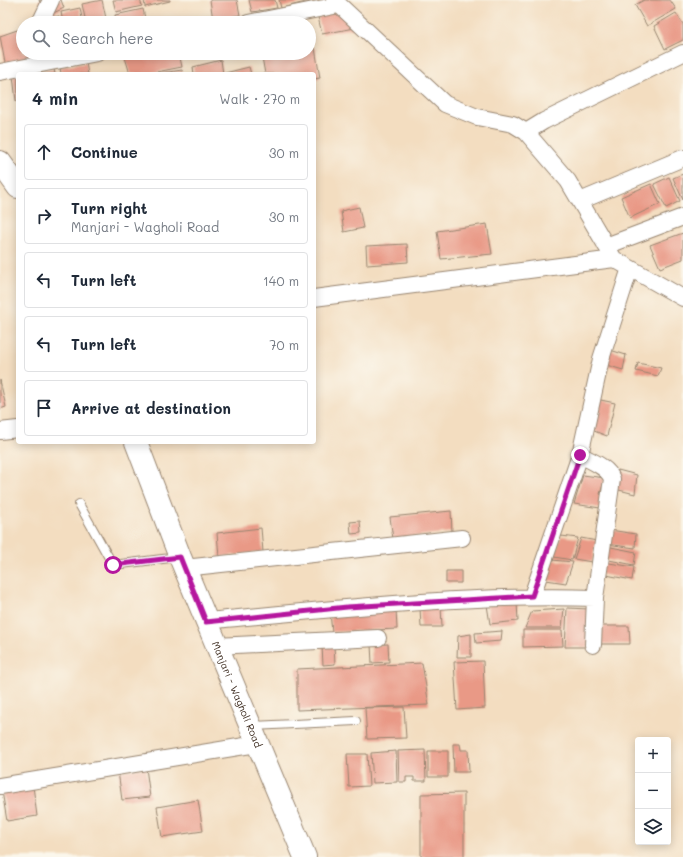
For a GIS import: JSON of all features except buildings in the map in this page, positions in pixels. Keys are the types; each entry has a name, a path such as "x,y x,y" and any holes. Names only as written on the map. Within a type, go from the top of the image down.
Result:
{"main road":[{"path":"0,162 16,184"},
{"name":"Manjari - Wagholi Road","path":"137,444 206,622 305,857"}],"street":[{"path":"43,16 51,0"},
{"path":"277,16 336,2 445,104 477,117 513,124 526,132 568,181 610,252 630,268 681,295"},
{"path":"526,132 544,121 683,53"},
{"path":"0,71 35,60"},
{"path":"0,71 59,60"},
{"path":"580,201 683,158"},
{"path":"316,298 610,252 683,217"},
{"path":"532,596 580,455 601,359 630,268"},
{"path":"0,431 16,429"},
{"path":"580,455 604,468 610,474 612,479 595,598 593,645"},
{"path":"182,562 462,538"},
{"path":"206,622 347,607 532,596 595,598"},
{"path":"216,646 378,638"},
{"path":"0,786 254,735"}],"lane":[{"path":"80,504 113,565 182,562"},
{"path":"254,735 356,721"}],"route":[{"path":"113,565 180,557 206,622 347,607 532,596 580,455"}]}
